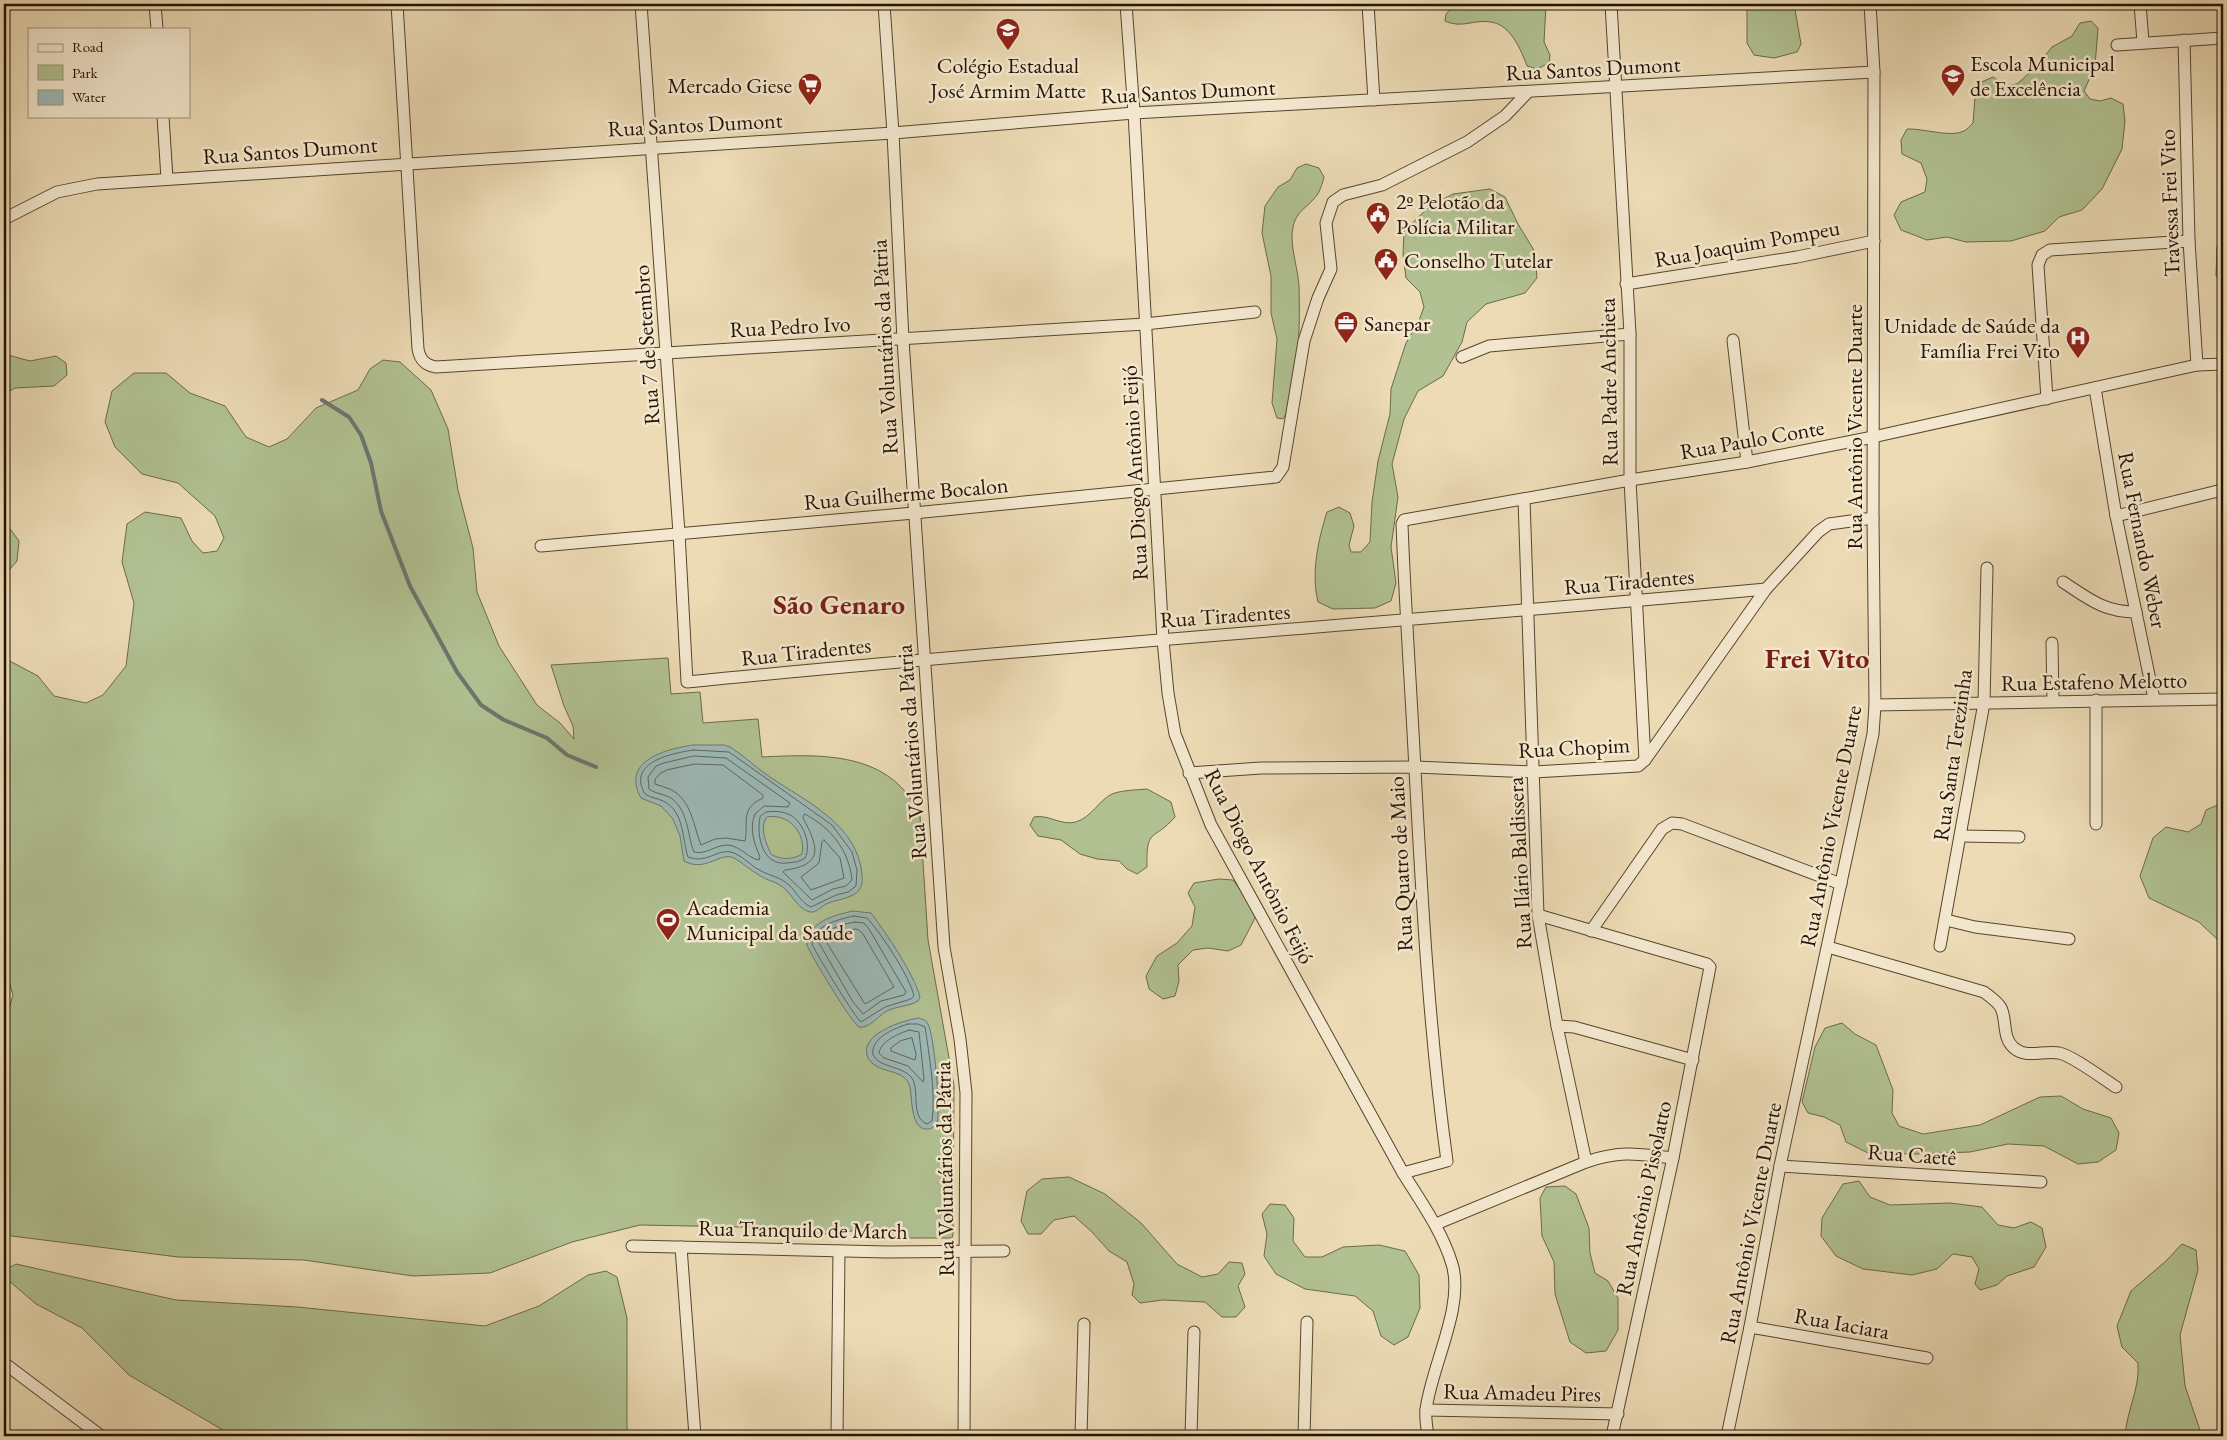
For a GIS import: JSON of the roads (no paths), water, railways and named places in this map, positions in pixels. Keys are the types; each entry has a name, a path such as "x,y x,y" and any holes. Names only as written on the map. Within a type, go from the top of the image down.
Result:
{"street":[{"path":"155,4 157,28"},
{"path":"397,4 407,163"},
{"name":"Rua 7 de Setembro","path":"641,4 650,147 667,353 687,682"},
{"name":"Rua Voluntários da Pátria","path":"884,4 914,513 944,947 960,1039 966,1094 964,1436"},
{"name":"Rua Diogo Antônio Feijó","path":"1126,4 1134,113 1163,640 1168,693 1175,734 1211,825 1403,1173 1436,1224 1453,1265 1454,1296 1449,1324 1426,1410 1428,1436"},
{"path":"1368,4 1374,100"},
{"name":"Rua Padre Anchieta","path":"1611,4 1630,334 1630,480 1638,601 1645,760"},
{"name":"Rua Antônio Vicente Duarte","path":"1727,1436 1750,1327 1780,1166 1873,734 1875,705 1873,518 1874,72 1870,4"},
{"path":"2140,4 2143,42"},
{"path":"2117,45 2223,38"},
{"name":"Travessa Frei Vito","path":"2184,40 2189,241 2197,365"},
{"name":"Rua Santos Dumont","path":"4,220 57,192 98,184 650,147 893,133 1134,113 1874,72"},
{"name":"Rua Guilherme Bocalon","path":"541,546 914,513 1276,477 1283,467 1304,342 1318,298 1331,269 1326,223 1333,202 1343,195 1382,185 1467,142 1505,116 1528,92"},
{"path":"163,118 167,179"},
{"name":"Rua Pedro Ivo","path":"407,163 418,349 420,359 428,366 903,340 1145,324 1255,312"},
{"name":"Rua Joaquim Pompeu","path":"1626,284 1797,257 1874,241"},
{"path":"2047,399 2038,265 2042,255 2050,250 2189,241"},
{"path":"1462,357 1489,346 1630,334"},
{"path":"1733,340 1747,462"},
{"name":"Rua Paulo Conte","path":"1404,520 1630,480 1747,462 1873,437 2197,365 2223,364"},
{"name":"Rua Fernando Weber","path":"2095,388 2116,516 2154,699"},
{"path":"2116,516 2222,490"},
{"name":"Rua Ilário Baldissera","path":"1524,498 1538,914 1558,1026 1586,1162"},
{"name":"Rua Chopim","path":"1189,773 1261,768 1415,767 1534,772 1638,766 1645,760 1766,589 1818,532 1829,524 1873,518"},
{"name":"Rua Quatro de Maio","path":"1403,1173 1447,1161 1435,1074 1425,954 1406,621 1402,524 1404,520"},
{"name":"Rua Santa Terezinha","path":"1940,946 1984,703 1987,568"},
{"path":"2063,582 2101,607 2120,612 2136,612"},
{"name":"Rua Tiradentes","path":"687,682 924,660 1406,621 1766,589"},
{"path":"2052,643 2053,701"},
{"name":"Rua Estafeno Melotto","path":"1875,705 2223,699"},
{"path":"2096,700 2096,824"},
{"path":"1538,914 1591,931 1662,829 1672,823 1682,824 1841,884"},
{"path":"1961,836 2019,837"},
{"path":"1946,920 1975,927 2069,939"},
{"name":"Rua Antônio Pissolatto","path":"1591,931 1707,964 1710,967 1673,1158 1612,1436"},
{"path":"1828,947 1984,992 2000,1007 2007,1036 2012,1047 2019,1052 2031,1055 2048,1052 2062,1054 2116,1087"},
{"path":"1558,1026 1574,1027 1693,1060"},
{"path":"1436,1224 1609,1154 1635,1153 1673,1158"},
{"name":"Rua Caetê","path":"1780,1166 2041,1182"},
{"name":"Rua Tranquilo de March","path":"632,1246 1004,1251"},
{"path":"681,1247 695,1436"},
{"path":"837,1436 840,1250"},
{"path":"1304,1436 1307,1322"},
{"path":"1081,1436 1084,1324"},
{"name":"Rua Iaciara","path":"1750,1327 1927,1358"},
{"path":"1191,1436 1194,1332"},
{"path":"4,1363 101,1436"},
{"name":"Rua Amadeu Pires","path":"1426,1410 1618,1414"}],"water":[{"path":"693,745 724,745 730,747 828,817 851,842 858,857 862,875 862,885 859,890 851,896 826,904 816,911 810,912 799,905 782,886 762,877 734,858 723,857 699,865 684,861 680,836 673,819 661,806 641,798 636,785 637,774 641,766 649,759 671,750","holes":["767,817 782,818 794,826 801,838 802,854 786,858 771,854 763,830"]},
{"path":"853,911 871,913 892,942 906,966 920,997 914,1003 885,1012 862,1027 859,1027 849,1015 807,945 808,937 817,925 831,917"},
{"path":"919,1018 928,1024 936,1073 937,1122 932,1128 928,1129 922,1128 915,1118 909,1084 906,1079 901,1075 877,1067 868,1058 866,1050 869,1042 883,1030 893,1025"}],"waterway":[{"path":"322,400 349,417 361,435 371,463 381,511 410,586 457,672 481,705 504,720 547,738 567,755 596,767"}],"place":[{"name":"Colégio Estadual José Armim Matte","path":"1008,51"},
{"name":"Escola Municipal de Excelência","path":"1953,97"},
{"name":"Mercado Giese","path":"810,106"},
{"name":"2º Pelotão da Polícia Militar","path":"1378,235"},
{"name":"Conselho Tutelar","path":"1386,281"},
{"name":"Sanepar","path":"1346,344"},
{"name":"Unidade de Saúde da Família Frei Vito","path":"2078,359"},
{"name":"Academia Municipal da Saúde","path":"668,941"}],"district":[{"name":"São Genaro","path":"839,604"},
{"name":"Frei Vito","path":"1817,658"}]}
